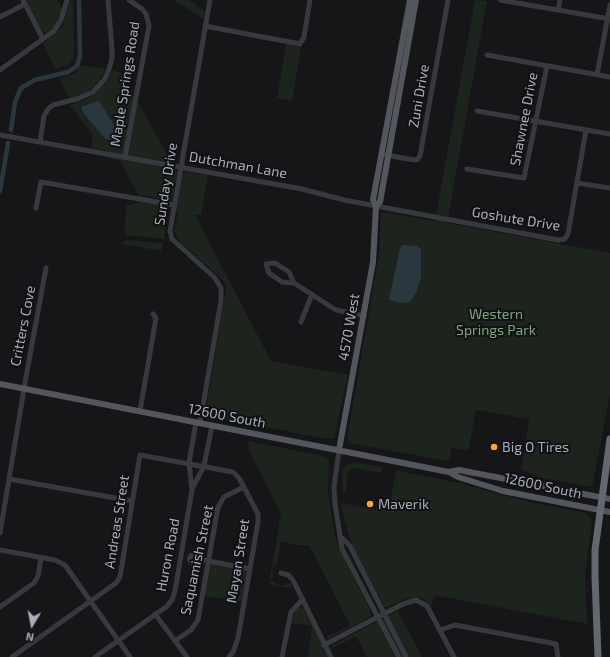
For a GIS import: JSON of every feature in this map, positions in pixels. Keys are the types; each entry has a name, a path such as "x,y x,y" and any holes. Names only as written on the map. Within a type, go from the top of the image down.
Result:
{"highway":[{"path":"598,657 595,577 601,498 610,439"}],"main road":[{"name":"4570 West","path":"339,450 373,262 376,206 373,200 410,0"},
{"name":"4570 West","path":"376,206 380,202 416,0"},
{"name":"12600 South","path":"0,384 449,472 458,477 503,491 610,512"},
{"name":"12600 South","path":"449,472 459,470 610,499"}],"street":[{"path":"0,70 51,34 59,24 67,0"},
{"path":"40,142 44,116 48,109 59,103 77,100 93,92 104,80 108,72 112,58 108,0"},
{"name":"Maple Springs Road","path":"126,157 149,26 146,14 142,9 129,0"},
{"name":"Sunday Drive","path":"198,423 221,301 221,288 215,278 171,237 170,231 210,0"},
{"path":"205,26 300,44 304,37 310,0"},
{"name":"Zuni Drive","path":"381,154 414,160 418,159 420,156 448,0"},
{"path":"500,0 609,19"},
{"path":"558,10 560,0"},
{"path":"0,17 24,2 43,39"},
{"path":"597,75 609,19 610,5"},
{"path":"487,55 547,66"},
{"name":"Shawnee Drive","path":"467,169 524,178 537,121 547,66 610,77"},
{"path":"477,110 610,134"},
{"name":"Goshute Drive","path":"376,206 558,240 565,239 568,234 586,130"},
{"name":"Dutchman Lane","path":"0,135 302,189 376,206"},
{"path":"36,208 41,182 174,205"},
{"path":"577,183 610,188"},
{"path":"294,283 289,272 275,264 266,264 269,273 282,282 294,283 336,310 364,316"},
{"name":"Critters Cove","path":"0,534 24,388 46,268"},
{"path":"301,322 312,294"},
{"path":"140,411 156,318 153,314"},
{"name":"Huron Road","path":"95,657 156,614 172,600 175,591 192,490 189,463 198,423"},
{"name":"Huron Road","path":"192,490 204,466 212,426"},
{"path":"339,450 334,487 335,504 342,538 342,549 406,657"},
{"name":"Mayan Street","path":"140,455 233,472 240,478 258,514 238,638 233,652 228,657"},
{"name":"Andreas Street","path":"12,657 91,602 116,583 120,577 140,455"},
{"path":"9,479 132,501"},
{"name":"Saquamish Street","path":"175,641 191,630 198,620 220,502 224,497 244,487"},
{"path":"0,550 61,562 65,565 130,657"},
{"path":"181,557 189,558 194,555 198,560 250,569"},
{"path":"0,607 34,583 38,576 41,558"},
{"path":"281,573 291,577 331,657"},
{"path":"282,657 291,612 303,599"},
{"path":"324,645 411,600 422,602 427,606 454,657"},
{"path":"156,614 187,657"},
{"path":"381,615 399,657"},
{"path":"440,630 454,625 556,644 558,657"}],"green space":[{"path":"26,0 58,0 62,8 61,15 57,23 50,31 46,33 42,31"},
{"path":"70,0 73,0 74,58 67,65 55,69 43,44 62,27"},
{"path":"174,0 189,0 205,11 203,19"},
{"name":"Western Springs Park","path":"475,0 487,1 447,223 610,253 610,395 592,487 542,478 521,470 531,409 529,419 476,410 469,448 464,450 451,448 450,457 446,461 350,443 347,439 379,254 381,212 435,221"},
{"path":"286,44 301,47 292,101 277,98"},
{"path":"81,65 106,69 99,81 91,89 80,96 70,98 59,79 75,73"},
{"path":"112,70 121,72 177,172 172,200 139,195 119,160 104,157 105,150 91,148 93,135 70,105 87,99 98,91 106,82"},
{"path":"188,172 208,175 201,215 195,215 271,361 348,375 334,438 326,439 205,415 226,289 225,283 222,279 180,242 174,232 178,212 175,211 181,175"},
{"path":"141,202 169,207 164,239 125,235 126,206"},
{"path":"126,240 163,243 161,251 122,244"},
{"path":"248,441 323,456 329,460 328,492 334,531 339,549 371,611 370,617 328,639 325,638 350,625 309,545 281,542 277,564 272,569 273,577 270,580 280,586 290,583 293,588 275,586 269,584 281,513 249,451"},
{"path":"352,462 382,467 383,470 380,473 353,468 347,472 346,491 343,494 343,468"},
{"path":"396,470 455,482 533,503 586,513 591,519 592,524 585,575 587,624 434,595 431,606 424,599 415,597 405,599 385,608 352,545 341,503 376,510 379,499 390,501"},
{"path":"212,564 245,570 247,573 242,602 204,596 210,566"},
{"path":"299,607 303,608 313,625 328,657 308,657 312,626 292,623 295,611"},
{"path":"398,611 422,657 367,657 356,636 330,649 332,645"}],"shaded area":[{"path":"97,101 100,102 115,127 117,135 115,141 107,139 101,134 82,111 82,107"},
{"path":"402,245 418,246 421,250 421,277 416,293 410,302 401,303 389,300 400,248"}],"waterway":[{"path":"11,130 15,102 21,88 35,80 68,72 77,66 80,56 79,0"},
{"path":"0,191 8,143"}],"place":[{"name":"Big O Tires","path":"494,447"},
{"name":"Maverik","path":"370,504"}]}
